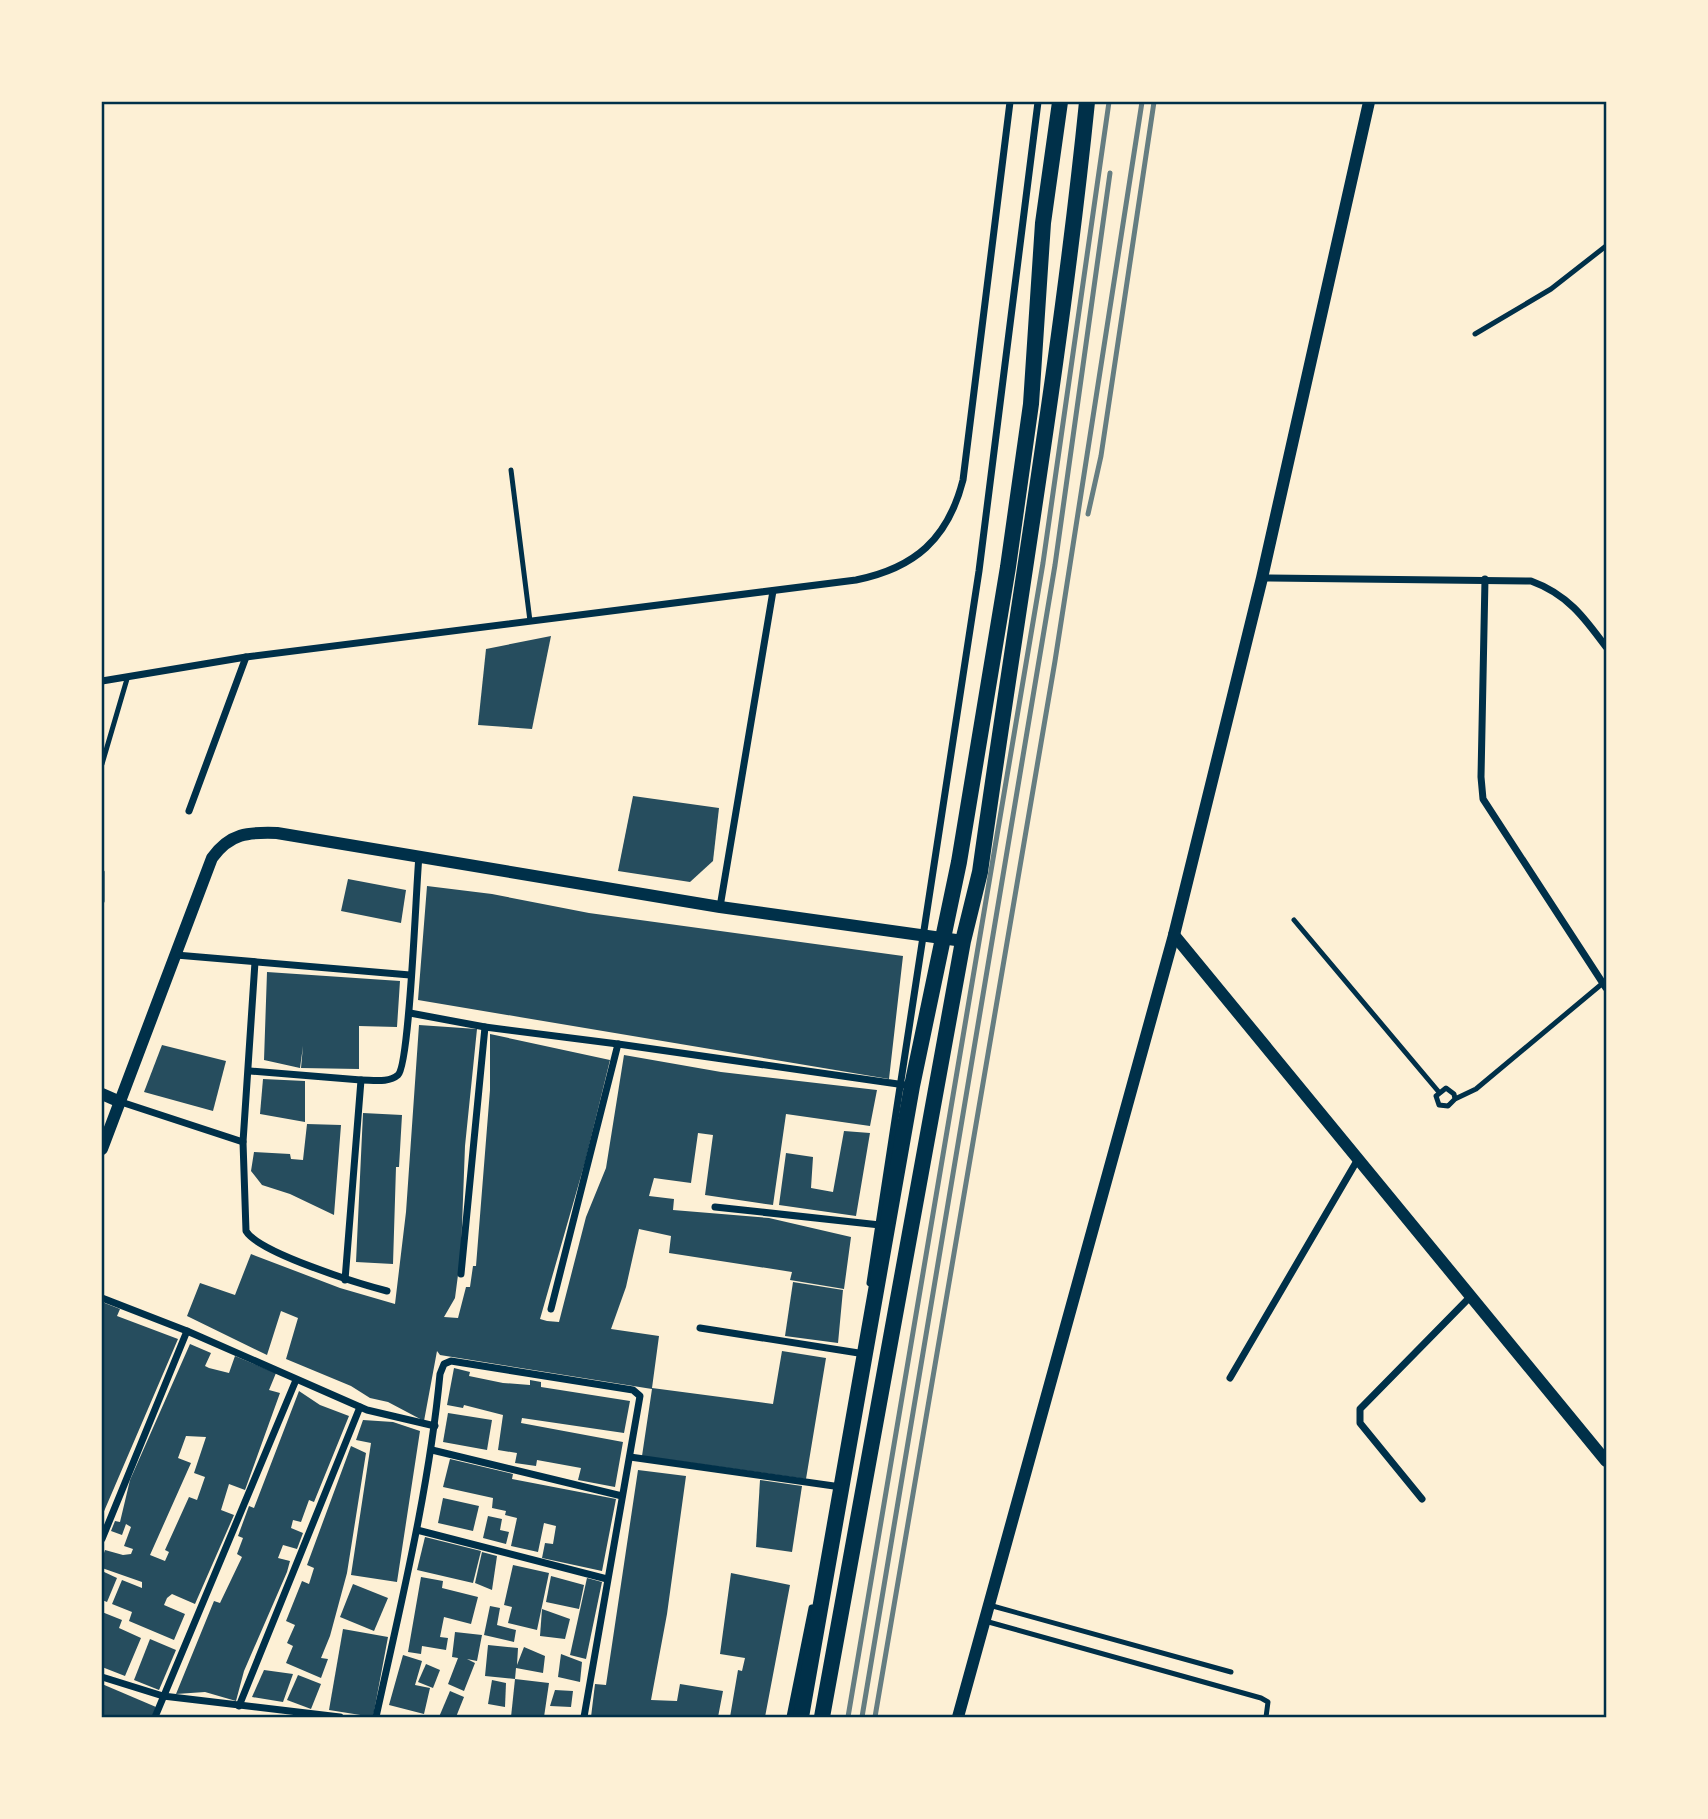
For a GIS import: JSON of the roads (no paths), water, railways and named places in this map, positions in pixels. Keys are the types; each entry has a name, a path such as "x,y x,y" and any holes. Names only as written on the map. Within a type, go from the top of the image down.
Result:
{"main road":[{"path":"801,1717 907,1086 959,862 1008,567 1031,404 1043,223 1059,102"},
{"path":"822,1717 963,941 980,872 1043,452 1076,210 1087,102"}],"street":[{"path":"102,681 127,679 246,657 856,580 901,567 924,550 953,511 965,468 1010,102"},
{"path":"410,1013 485,1027 907,1086 922,937 979,571 1038,102"},
{"path":"958,1717 1174,936 1262,579 1369,102"},
{"path":"1262,579 1531,581 1563,595 1579,611 1606,647"},
{"path":"1485,579 1481,777 1483,799 1605,985"},
{"path":"720,907 773,591"},
{"path":"189,811 246,657"},
{"path":"102,1149 212,858 223,843 241,834 277,833 720,907 963,941"},
{"path":"250,1071 361,1080 386,1080 399,1073 410,1013 410,975 419,856"},
{"path":"1174,936 1606,1461"},
{"path":"176,955 410,975"},
{"path":"256,962 243,1142 245,1224 248,1236 345,1280 387,1291"},
{"path":"461,1274 485,1027"},
{"path":"551,1309 618,1044"},
{"path":"345,1280 361,1080"},
{"path":"102,1094 243,1142"},
{"path":"1230,1378 1359,1158"},
{"path":"715,1207 883,1225"},
{"path":"1422,1499 1360,1423 1358,1416 1360,1409 1472,1296"},
{"path":"102,1298 187,1331 360,1408 435,1426"},
{"path":"700,1328 862,1354"},
{"path":"102,1539 187,1331"},
{"path":"376,1717 417,1530 432,1450 442,1368 447,1362 638,1392 640,1400 584,1717"},
{"path":"155,1717 296,1380"},
{"path":"239,1706 360,1408"},
{"path":"432,1450 622,1496"},
{"path":"630,1457 840,1487 790,1717"},
{"path":"417,1530 607,1579"},
{"path":"102,1677 163,1696 302,1715 340,1717"}],"lane":[{"path":"1475,334 1550,289 1606,246"},
{"path":"511,470 530,621"},
{"path":"102,764 127,679"},
{"path":"102,872 102,901"},
{"path":"1294,920 1438,1091 1439,1105 1448,1106 1455,1098 1476,1089 1605,985"},
{"path":"1438,1091 1446,1088 1455,1098"},
{"path":"989,1605 1231,1672"},
{"path":"985,1621 1261,1698 1268,1702 1266,1717"}],"railway":[{"path":"848,1717 1043,563 1109,102"},
{"path":"875,1717 1055,661 1142,102"},
{"path":"1088,514 1101,456 1154,102"},
{"path":"862,1717 1055,565 1110,173"}]}
